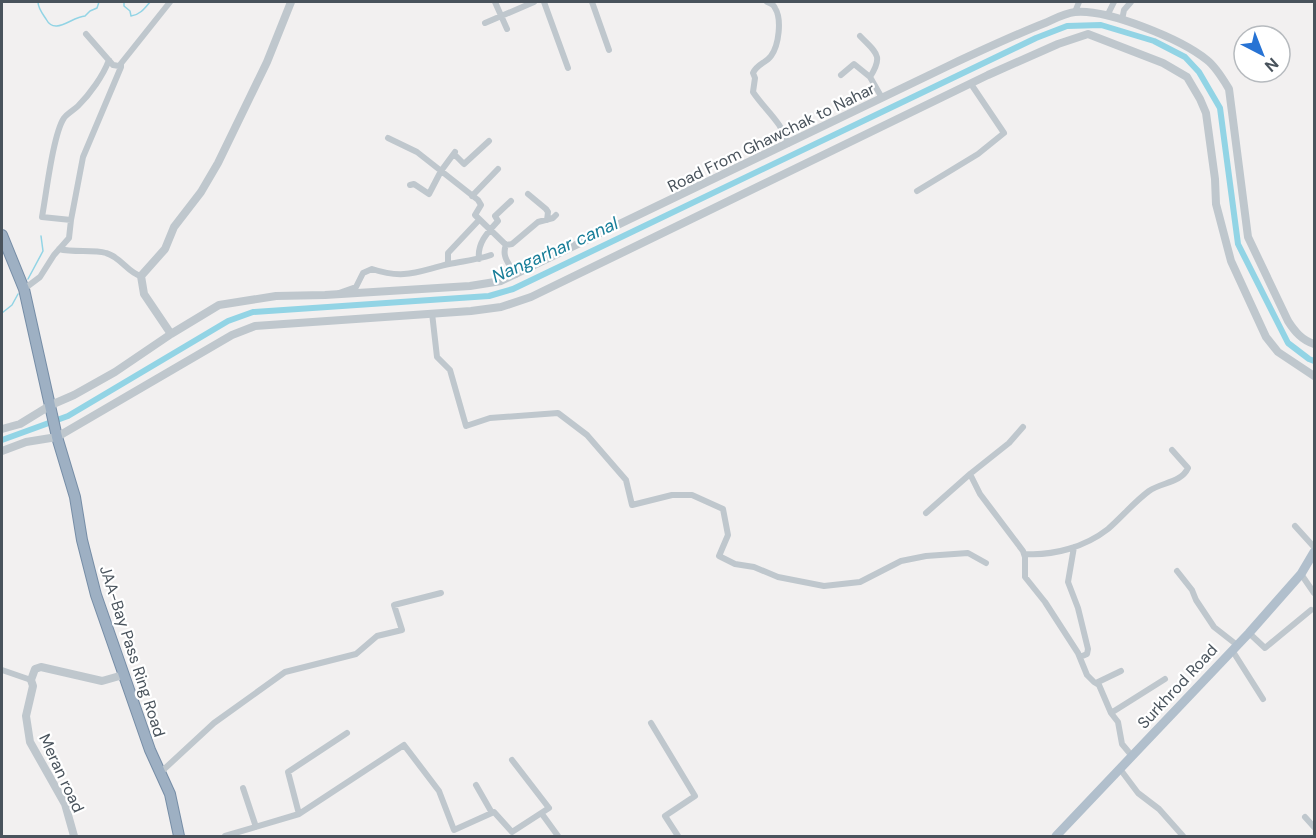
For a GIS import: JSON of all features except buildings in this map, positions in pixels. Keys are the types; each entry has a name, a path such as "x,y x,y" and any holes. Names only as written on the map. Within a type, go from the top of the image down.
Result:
{"highway":[{"path":"2,234 24,289 51,409"},
{"name":"JAA-Bay Pass Ring Road","path":"51,409 75,497 82,540 96,595 150,750 170,794 179,837"}],"main road":[{"name":"Surkhrod Road","path":"1056,837 1249,633 1301,574 1314,552"}],"street":[{"path":"24,289 40,277 69,238 83,157 121,64 170,2"},
{"path":"141,276 165,249 174,227 201,192 218,163 267,62 291,2"},
{"path":"495,2 507,29"},
{"path":"485,23 534,2"},
{"path":"544,2 568,68"},
{"path":"592,2 609,50"},
{"path":"767,2 775,8 778,18 777,41 771,56 755,68 753,92 762,106 778,121 788,144"},
{"path":"1075,12 1079,2"},
{"path":"1107,16 1114,2"},
{"path":"1122,20 1124,10 1131,2"},
{"name":"Road From Ghawchak to Nahar","path":"2,429 20,424 51,409 115,372 219,305 276,296 334,295 470,286 501,281 882,98 1023,32 1075,12 1122,20 1183,43 1209,62 1224,81 1228,89 1234,123 1248,237 1296,333 1314,344"},
{"path":"86,34 113,65 121,64"},
{"path":"2,451 26,442 57,437 232,335 255,327 501,307 531,297 971,84 1058,44 1088,34 1163,63 1187,77 1206,113 1216,204 1231,261 1266,337 1278,352 1314,376"},
{"path":"860,36 879,59 870,77"},
{"path":"71,220 42,217 53,155 65,117 79,106 105,70 109,60"},
{"path":"841,75 854,64 870,77 882,98"},
{"path":"917,191 978,154 1004,133 971,84"},
{"path":"388,138 417,152 472,196 481,206 475,214 506,245"},
{"path":"410,185 414,184 429,194 441,171 455,153 464,164 489,141"},
{"path":"472,196 498,169"},
{"path":"528,194 546,209 547,220"},
{"path":"448,264 448,253 482,222 495,216 511,201"},
{"path":"478,259 480,242 492,231 498,221 495,216"},
{"path":"506,245 512,244 538,222 556,216"},
{"path":"506,245 504,256 516,275"},
{"path":"59,249 72,252 104,252 120,259 135,275 141,276"},
{"path":"334,295 356,287 363,273 372,269 394,276 424,272 448,264 491,255"},
{"path":"141,276 144,294 171,334"},
{"path":"432,313 437,357 450,370 466,426 490,418 558,413 587,435 626,480 632,505 672,495 692,495 723,509 728,535 719,556 735,564 754,567 778,578 824,586 860,582 901,561 926,556 968,553 986,563"},
{"path":"926,513 1009,443 1023,427"},
{"path":"1025,554 1039,555 1074,547 1093,539 1109,528 1151,490 1160,484 1176,480 1187,471 1188,468 1172,450"},
{"path":"970,474 980,494 1025,554 1024,577 1045,602 1080,657 1088,675 1101,687 1111,712 1118,722 1122,744 1132,756"},
{"path":"1295,526 1314,547"},
{"path":"1074,547 1068,582 1078,608 1088,649 1087,654 1080,657"},
{"path":"1177,572 1192,590 1214,627 1235,648 1263,699"},
{"path":"1301,574 1314,593"},
{"path":"161,772 214,723 285,672 356,654 377,636 402,630 394,605 441,593"},
{"path":"1249,633 1265,648 1311,610"},
{"path":"2,670 31,680 35,669 40,667 102,681 123,675"},
{"path":"1096,683 1121,671"},
{"path":"1111,712 1165,679"},
{"name":"Meran road","path":"31,680 33,686 26,716 30,742 65,804 74,837"},
{"path":"651,723 695,794 694,798 665,816 678,837"},
{"path":"299,814 288,772 347,733"},
{"path":"225,837 299,814 404,746 439,791 454,831 492,813"},
{"path":"476,785 492,813 495,813 511,832 542,814 549,807 512,760"},
{"path":"1120,769 1138,793 1159,809 1183,837"},
{"path":"243,788 256,827"},
{"path":"542,814 558,837"},
{"path":"1305,818 1314,827"}],"waterway":[{"path":"38,2 43,15 54,26 85,16 97,8 99,2"},
{"path":"124,2 131,16 140,13 150,2"},
{"name":"Nangarhar canal","path":"2,440 68,416 228,321 253,312 489,296 513,289 1036,38 1067,26 1101,25 1154,41 1185,57 1199,72 1220,108 1238,244 1288,343 1314,361"},
{"path":"28,279 43,251 41,236"},
{"path":"2,313 12,305 18,294"}]}
